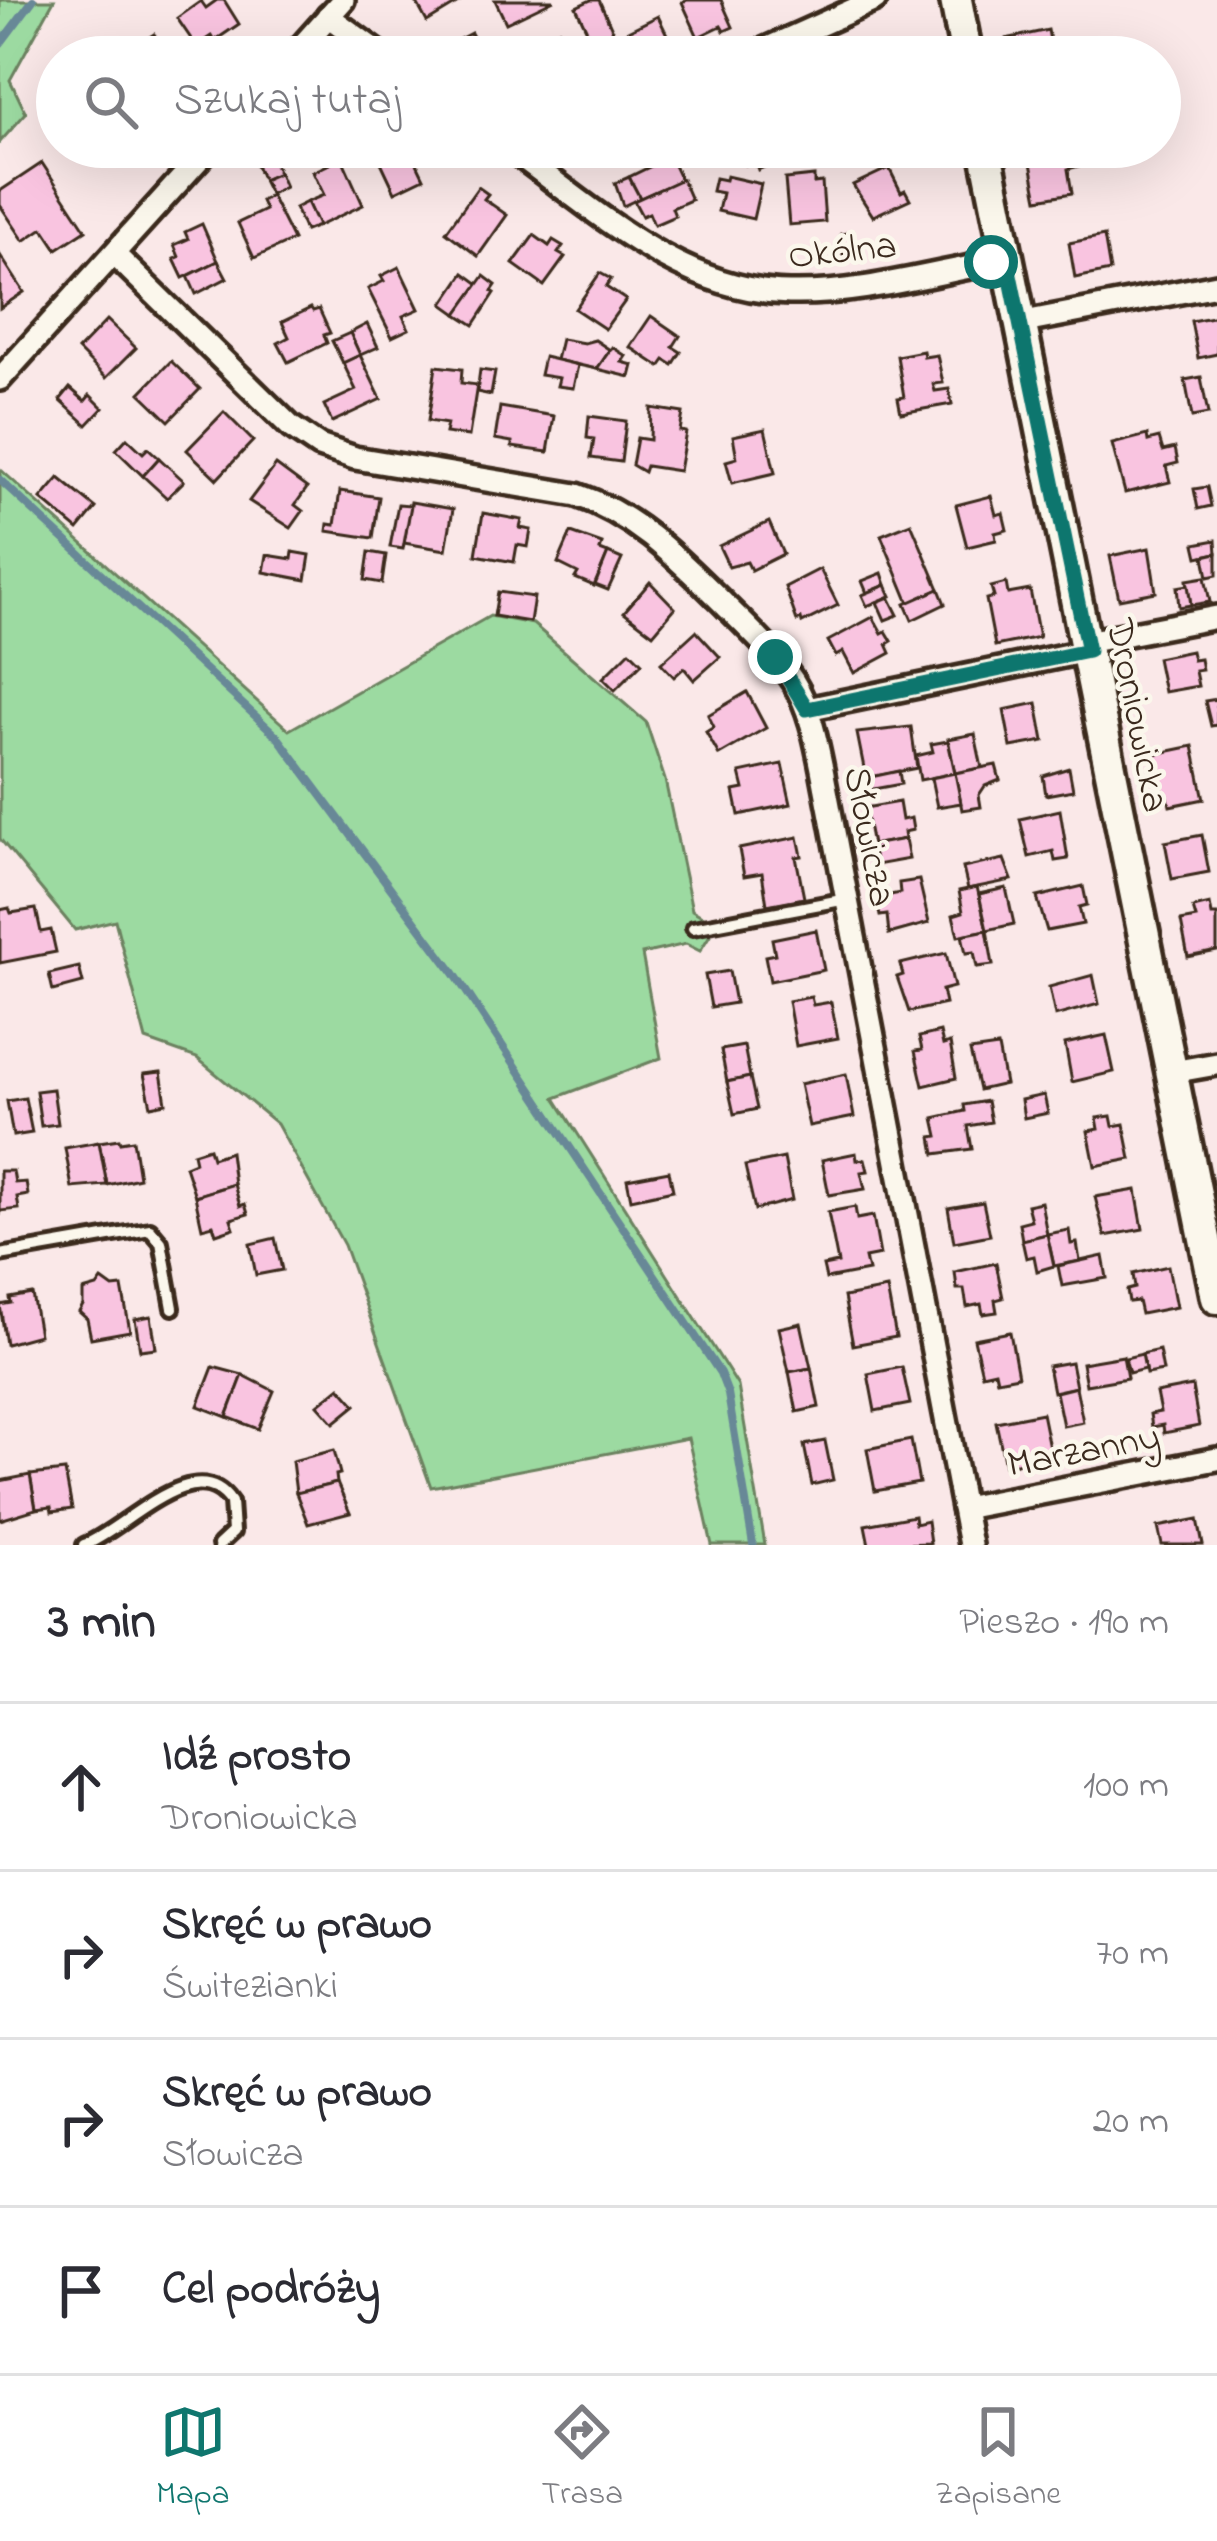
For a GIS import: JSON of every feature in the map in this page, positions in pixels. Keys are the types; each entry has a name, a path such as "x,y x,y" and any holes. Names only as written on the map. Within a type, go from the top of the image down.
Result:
{"street":[{"path":"794,36 874,0"},
{"path":"956,0 963,36"},
{"path":"311,36 336,8 363,36"},
{"path":"0,380 191,168"},
{"name":"Okólna","path":"537,168 659,255 734,286 811,293 1007,260"},
{"name":"Droniowicka","path":"989,168 1217,1298"},
{"name":"Słowicza","path":"113,254 276,413 319,446 355,458 578,495 634,522 674,554 756,636 793,682 807,709 847,899 970,1545"},
{"path":"1019,323 1217,285"},
{"path":"807,709 1217,617"},
{"path":"1172,1072 1217,1064"},
{"name":"Marzanny","path":"963,1508 1217,1459"}],"lane":[{"path":"693,928 847,899"},
{"path":"0,1255 150,1229 161,1242 173,1308"},
{"path":"87,1544 162,1497 197,1483 217,1487 235,1511 233,1532 219,1545"},
{"path":"87,1544 105,1545"}],"green space":[{"path":"0,0 54,0 10,80 26,113 0,142"},
{"path":"0,469 289,730 490,616 533,624 646,722 665,780 692,910 707,919 710,935 700,951 686,944 642,954 661,1058 555,1098 738,1386 765,1545 712,1545 688,1438 431,1487 344,1245 277,1124 197,1058 146,1040 115,920 75,930 0,839"}],"building":[{"path":"224,0 239,24 221,36 189,36 177,18 201,1 206,8"},
{"path":"415,0 459,0 460,2 427,22"},
{"path":"495,0 554,0 506,23"},
{"path":"599,0 615,36 589,36 576,7"},
{"path":"721,0 733,27 724,31 721,26 698,36 682,2"},
{"path":"658,16 668,36 628,36 626,32"},
{"path":"36,167 45,168 86,230 57,249 43,228 24,241 0,205 0,191"},
{"path":"257,168 277,168 279,173 263,180"},
{"path":"346,168 363,205 318,226 307,202 324,195 313,172"},
{"path":"384,168 419,168 424,178 395,192"},
{"path":"647,168 675,168 681,180 640,198 629,177"},
{"path":"889,168 910,199 873,216 853,185"},
{"path":"1032,168 1072,168 1068,169 1072,193 1038,199"},
{"path":"279,173 285,187 270,194 263,180"},
{"path":"726,176 761,184 753,219 718,211 722,193 712,191 715,178 725,180"},
{"path":"814,176 814,183 822,182 825,222 789,225 785,179"},
{"path":"629,177 640,198 623,206 615,183"},
{"path":"682,179 691,200 672,208 675,216 654,225 649,213 642,216 634,201"},
{"path":"478,187 488,194 484,199 507,215 478,256 446,232"},
{"path":"271,196 293,240 254,258 238,223 265,210 261,201"},
{"path":"307,202 318,226 305,231 295,208"},
{"path":"202,224 218,261 183,278 174,259 179,257 174,245 188,239 185,232"},
{"path":"853,232 855,253 843,255 841,234"},
{"path":"534,235 549,246 553,240 563,246 558,253 565,257 544,286 513,264"},
{"path":"1104,236 1110,271 1075,278 1069,243"},
{"path":"0,255 24,292 0,308"},
{"path":"218,261 227,278 196,294 188,276"},
{"path":"399,267 419,309 403,316 409,329 392,337 368,289"},
{"path":"464,273 479,284 457,314 443,304"},
{"path":"600,273 611,279 606,287 626,300 605,329 575,309"},
{"path":"484,276 496,285 495,293 474,325 457,314"},
{"path":"319,309 330,333 324,335 327,343 288,362 278,343 289,337 282,322"},
{"path":"651,316 680,336 673,347 681,352 673,365 665,360 660,367 630,347"},
{"path":"1217,316 1217,354 1198,358 1191,321"},
{"path":"107,320 136,348 106,378 78,350"},
{"path":"367,324 378,347 360,355 350,333"},
{"path":"350,333 360,355 343,363 332,341"},
{"path":"561,339 595,340 610,350 597,369 556,360"},
{"path":"612,347 626,356 622,362 633,365 630,377 597,369"},
{"path":"923,351 924,357 937,355 943,383 933,384 935,391 949,389 952,404 901,413 898,398 904,397 897,356"},
{"path":"360,355 381,399 332,422 324,405 356,390 343,363"},
{"path":"544,357 578,365 573,388 557,386 559,378 540,375"},
{"path":"171,361 200,389 169,421 140,393"},
{"path":"436,366 462,369 461,383 477,385 469,436 445,433 447,424 428,421"},
{"path":"480,370 495,372 491,395 477,392"},
{"path":"1201,377 1208,414 1192,417 1185,380"},
{"path":"70,388 85,401 90,395 103,408 87,425 60,400"},
{"path":"500,407 554,416 548,452 512,447 512,442 495,439"},
{"path":"651,408 683,413 680,431 686,432 679,471 646,466 644,472 632,465 637,438 650,440"},
{"path":"224,412 253,441 217,479 187,450"},
{"path":"589,416 626,421 621,462 591,458 594,439 587,438"},
{"path":"765,429 775,473 732,483 726,461 737,458 733,436"},
{"path":"1147,435 1148,441 1159,438 1163,451 1175,448 1178,463 1166,466 1170,482 1125,493 1112,444"},
{"path":"127,438 143,453 148,448 159,458 143,476 116,450"},
{"path":"159,458 184,481 167,498 143,476"},
{"path":"276,465 307,488 295,505 303,511 291,528 249,501"},
{"path":"59,478 96,508 78,530 41,499"},
{"path":"1207,487 1211,506 1198,509 1194,489"},
{"path":"340,491 379,497 373,538 327,531 328,524 335,525"},
{"path":"991,496 996,515 1003,513 1007,530 995,533 996,540 967,547 956,505"},
{"path":"411,502 453,509 446,550 404,543"},
{"path":"398,504 411,505 403,549 390,547"},
{"path":"483,513 522,520 520,528 531,530 528,547 517,545 514,562 476,555"},
{"path":"769,522 783,554 751,570 747,562 729,567 719,546"},
{"path":"911,523 939,589 909,603 881,535"},
{"path":"571,533 602,544 600,550 608,553 594,586 558,563"},
{"path":"1216,540 1217,553 1198,557 1195,544"},
{"path":"1149,548 1156,592 1119,599 1110,556"},
{"path":"293,552 310,555 306,580 264,572 267,555 292,559"},
{"path":"369,552 386,555 382,583 365,580"},
{"path":"608,553 622,559 608,590 595,585"},
{"path":"1217,553 1217,575 1208,577 1204,556"},
{"path":"820,569 838,605 802,623 797,621 785,587"},
{"path":"882,573 886,585 867,593 862,581"},
{"path":"1205,577 1210,602 1191,605 1187,580"},
{"path":"650,582 675,608 653,634 624,612"},
{"path":"1006,583 1008,594 1030,590 1039,637 995,646 986,599 994,597 991,587"},
{"path":"886,585 891,596 867,606 862,595"},
{"path":"1188,585 1191,605 1179,607 1177,587"},
{"path":"939,589 945,604 912,620 905,604"},
{"path":"498,592 534,597 530,622 494,616"},
{"path":"889,597 898,615 885,620 877,602"},
{"path":"873,617 892,641 887,644 891,653 854,673 843,652 836,656 828,641"},
{"path":"696,631 720,657 694,680 684,668 674,677 661,663"},
{"path":"630,651 642,663 615,690 603,678"},
{"path":"1191,651 1193,660 1200,659 1202,670 1195,671 1198,686 1164,692 1157,658"},
{"path":"747,692 766,728 719,755 706,732 714,727 708,715"},
{"path":"1217,699 1217,725 1211,726 1205,701"},
{"path":"1037,703 1044,741 1011,747 1004,710"},
{"path":"911,727 917,768 866,778 857,733"},
{"path":"975,734 982,768 955,773 948,739"},
{"path":"948,741 955,773 920,780 916,756 933,752 931,744"},
{"path":"1193,746 1204,799 1170,806 1155,754"},
{"path":"782,764 791,804 739,815 734,791 744,789 740,773"},
{"path":"996,765 1000,780 985,786 979,795 981,807 962,810 955,773"},
{"path":"1069,768 1073,790 1046,795 1043,776"},
{"path":"899,771 901,784 868,790 866,778"},
{"path":"955,773 961,803 937,807 931,778"},
{"path":"899,802 902,820 911,818 913,830 904,832 905,839 872,845 865,808"},
{"path":"1060,810 1068,859 1055,861 1053,851 1029,857 1020,819"},
{"path":"1202,835 1209,872 1172,879 1165,842"},
{"path":"798,837 802,856 796,857 804,898 767,905 762,873 744,876 739,849"},
{"path":"905,839 909,859 876,865 872,845"},
{"path":"1004,859 1012,880 968,889 963,868"},
{"path":"919,880 929,923 889,934 887,915 880,916 876,898 900,893 899,883"},
{"path":"1083,886 1087,905 1079,907 1083,924 1047,931 1037,897"},
{"path":"977,887 987,930 958,936 953,915 963,912 959,891"},
{"path":"1006,888 1014,924 987,930 979,894"},
{"path":"1210,904 1212,915 1217,915 1217,951 1188,957 1181,921 1196,918 1193,908"},
{"path":"9,908 11,913 36,909 41,932 51,930 56,952 0,963 0,910"},
{"path":"816,930 824,970 770,981 765,956 775,954 772,939"},
{"path":"987,930 993,965 977,967 974,952 966,953 962,935"},
{"path":"946,953 954,987 942,990 945,1004 909,1012 897,977 903,975 900,964"},
{"path":"79,967 83,983 53,991 49,974"},
{"path":"729,971 735,1003 711,1007 705,975"},
{"path":"1093,975 1099,1004 1055,1016 1049,987"},
{"path":"811,997 813,1005 831,1002 838,1038 796,1046 788,1001"},
{"path":"940,1032 943,1045 950,1043 956,1078 923,1086 915,1051 922,1050 919,1037"},
{"path":"1106,1035 1114,1072 1072,1082 1065,1044"},
{"path":"744,1046 750,1077 727,1082 721,1050"},
{"path":"998,1047 1005,1084 979,1090 970,1051"},
{"path":"161,1072 166,1103 151,1106 144,1074"},
{"path":"846,1074 854,1117 809,1126 800,1084"},
{"path":"750,1077 757,1109 734,1114 727,1082"},
{"path":"53,1089 58,1124 41,1126 36,1091"},
{"path":"1044,1095 1048,1113 1024,1118 1021,1100"},
{"path":"25,1098 32,1133 13,1136 7,1101"},
{"path":"987,1101 991,1122 968,1126 972,1149 935,1154 934,1118"},
{"path":"1111,1116 1113,1126 1124,1124 1131,1159 1095,1166 1088,1131 1099,1129 1097,1118"},
{"path":"133,1140 139,1178 107,1185 99,1142"},
{"path":"99,1142 107,1185 72,1188 65,1148"},
{"path":"209,1148 212,1158 230,1152 234,1184 195,1196 185,1166 195,1162 193,1153"},
{"path":"856,1153 857,1160 865,1159 868,1171 861,1172 865,1189 829,1195 822,1160"},
{"path":"784,1158 792,1200 755,1210 745,1166"},
{"path":"0,1171 13,1171 15,1183 26,1182 28,1195 17,1197 19,1209 0,1211"},
{"path":"669,1171 673,1190 631,1199 627,1179"},
{"path":"234,1184 240,1206 245,1204 248,1214 231,1219 234,1228 216,1234 213,1225 202,1228 195,1196"},
{"path":"1136,1190 1143,1229 1105,1236 1095,1197"},
{"path":"983,1202 990,1235 954,1242 948,1208"},
{"path":"1041,1202 1047,1234 1022,1240 1019,1223 1031,1220 1027,1205"},
{"path":"855,1207 857,1219 873,1216 880,1255 865,1258 868,1271 826,1279 823,1266 838,1263 828,1212"},
{"path":"1069,1230 1080,1261 1054,1266 1047,1234"},
{"path":"1047,1234 1054,1266 1037,1271 1034,1256 1026,1258 1022,1240"},
{"path":"275,1238 282,1270 256,1275 250,1244"},
{"path":"1103,1256 1107,1278 1062,1286 1058,1266"},
{"path":"996,1263 1003,1298 995,1300 997,1312 983,1314 981,1304 967,1307 964,1289 957,1289 955,1272"},
{"path":"1168,1266 1176,1307 1141,1314 1138,1301 1129,1302 1127,1290 1135,1288 1133,1274"},
{"path":"102,1280 113,1288 122,1287 130,1331 91,1338 87,1319 79,1312 83,1291"},
{"path":"887,1289 896,1337 853,1345 844,1297"},
{"path":"32,1294 39,1335 6,1344 0,1305"},
{"path":"151,1316 156,1348 140,1350 135,1319"},
{"path":"801,1323 811,1368 789,1372 779,1328"},
{"path":"1010,1332 1018,1376 997,1380 995,1371 982,1374 974,1339"},
{"path":"1159,1350 1163,1371 1146,1374 1142,1354"},
{"path":"1142,1354 1145,1369 1129,1373 1125,1358"},
{"path":"1123,1356 1127,1378 1086,1385 1082,1363"},
{"path":"1071,1362 1076,1387 1053,1392 1048,1366"},
{"path":"213,1367 243,1375 227,1417 198,1406"},
{"path":"902,1367 910,1404 875,1411 868,1374"},
{"path":"811,1368 819,1407 797,1412 789,1372"},
{"path":"243,1375 274,1391 258,1429 227,1417"},
{"path":"1192,1386 1199,1426 1164,1433 1163,1425 1152,1427 1150,1414 1160,1412 1156,1393"},
{"path":"340,1387 356,1405 334,1423 318,1405"},
{"path":"1076,1387 1083,1422 1063,1426 1056,1392"},
{"path":"1042,1413 1051,1457 1005,1465 996,1422"},
{"path":"911,1440 919,1483 875,1491 867,1449"},
{"path":"825,1441 833,1480 812,1485 804,1445"},
{"path":"334,1450 340,1474 337,1483 296,1493 292,1461"},
{"path":"65,1471 72,1509 36,1509 30,1475"},
{"path":"30,1475 36,1509 0,1520 0,1481"},
{"path":"337,1483 350,1513 308,1524 296,1493"},
{"path":"914,1516 915,1524 927,1521 930,1543 869,1545 865,1525"},
{"path":"1198,1519 1203,1545 1162,1545 1158,1527"}],"waterway":[{"path":"0,44 33,0"},
{"path":"0,480 277,736 454,973 720,1373 728,1394 753,1545"}],"route":[{"path":"775,657 807,709 1088,651 1007,260 991,262"}]}
